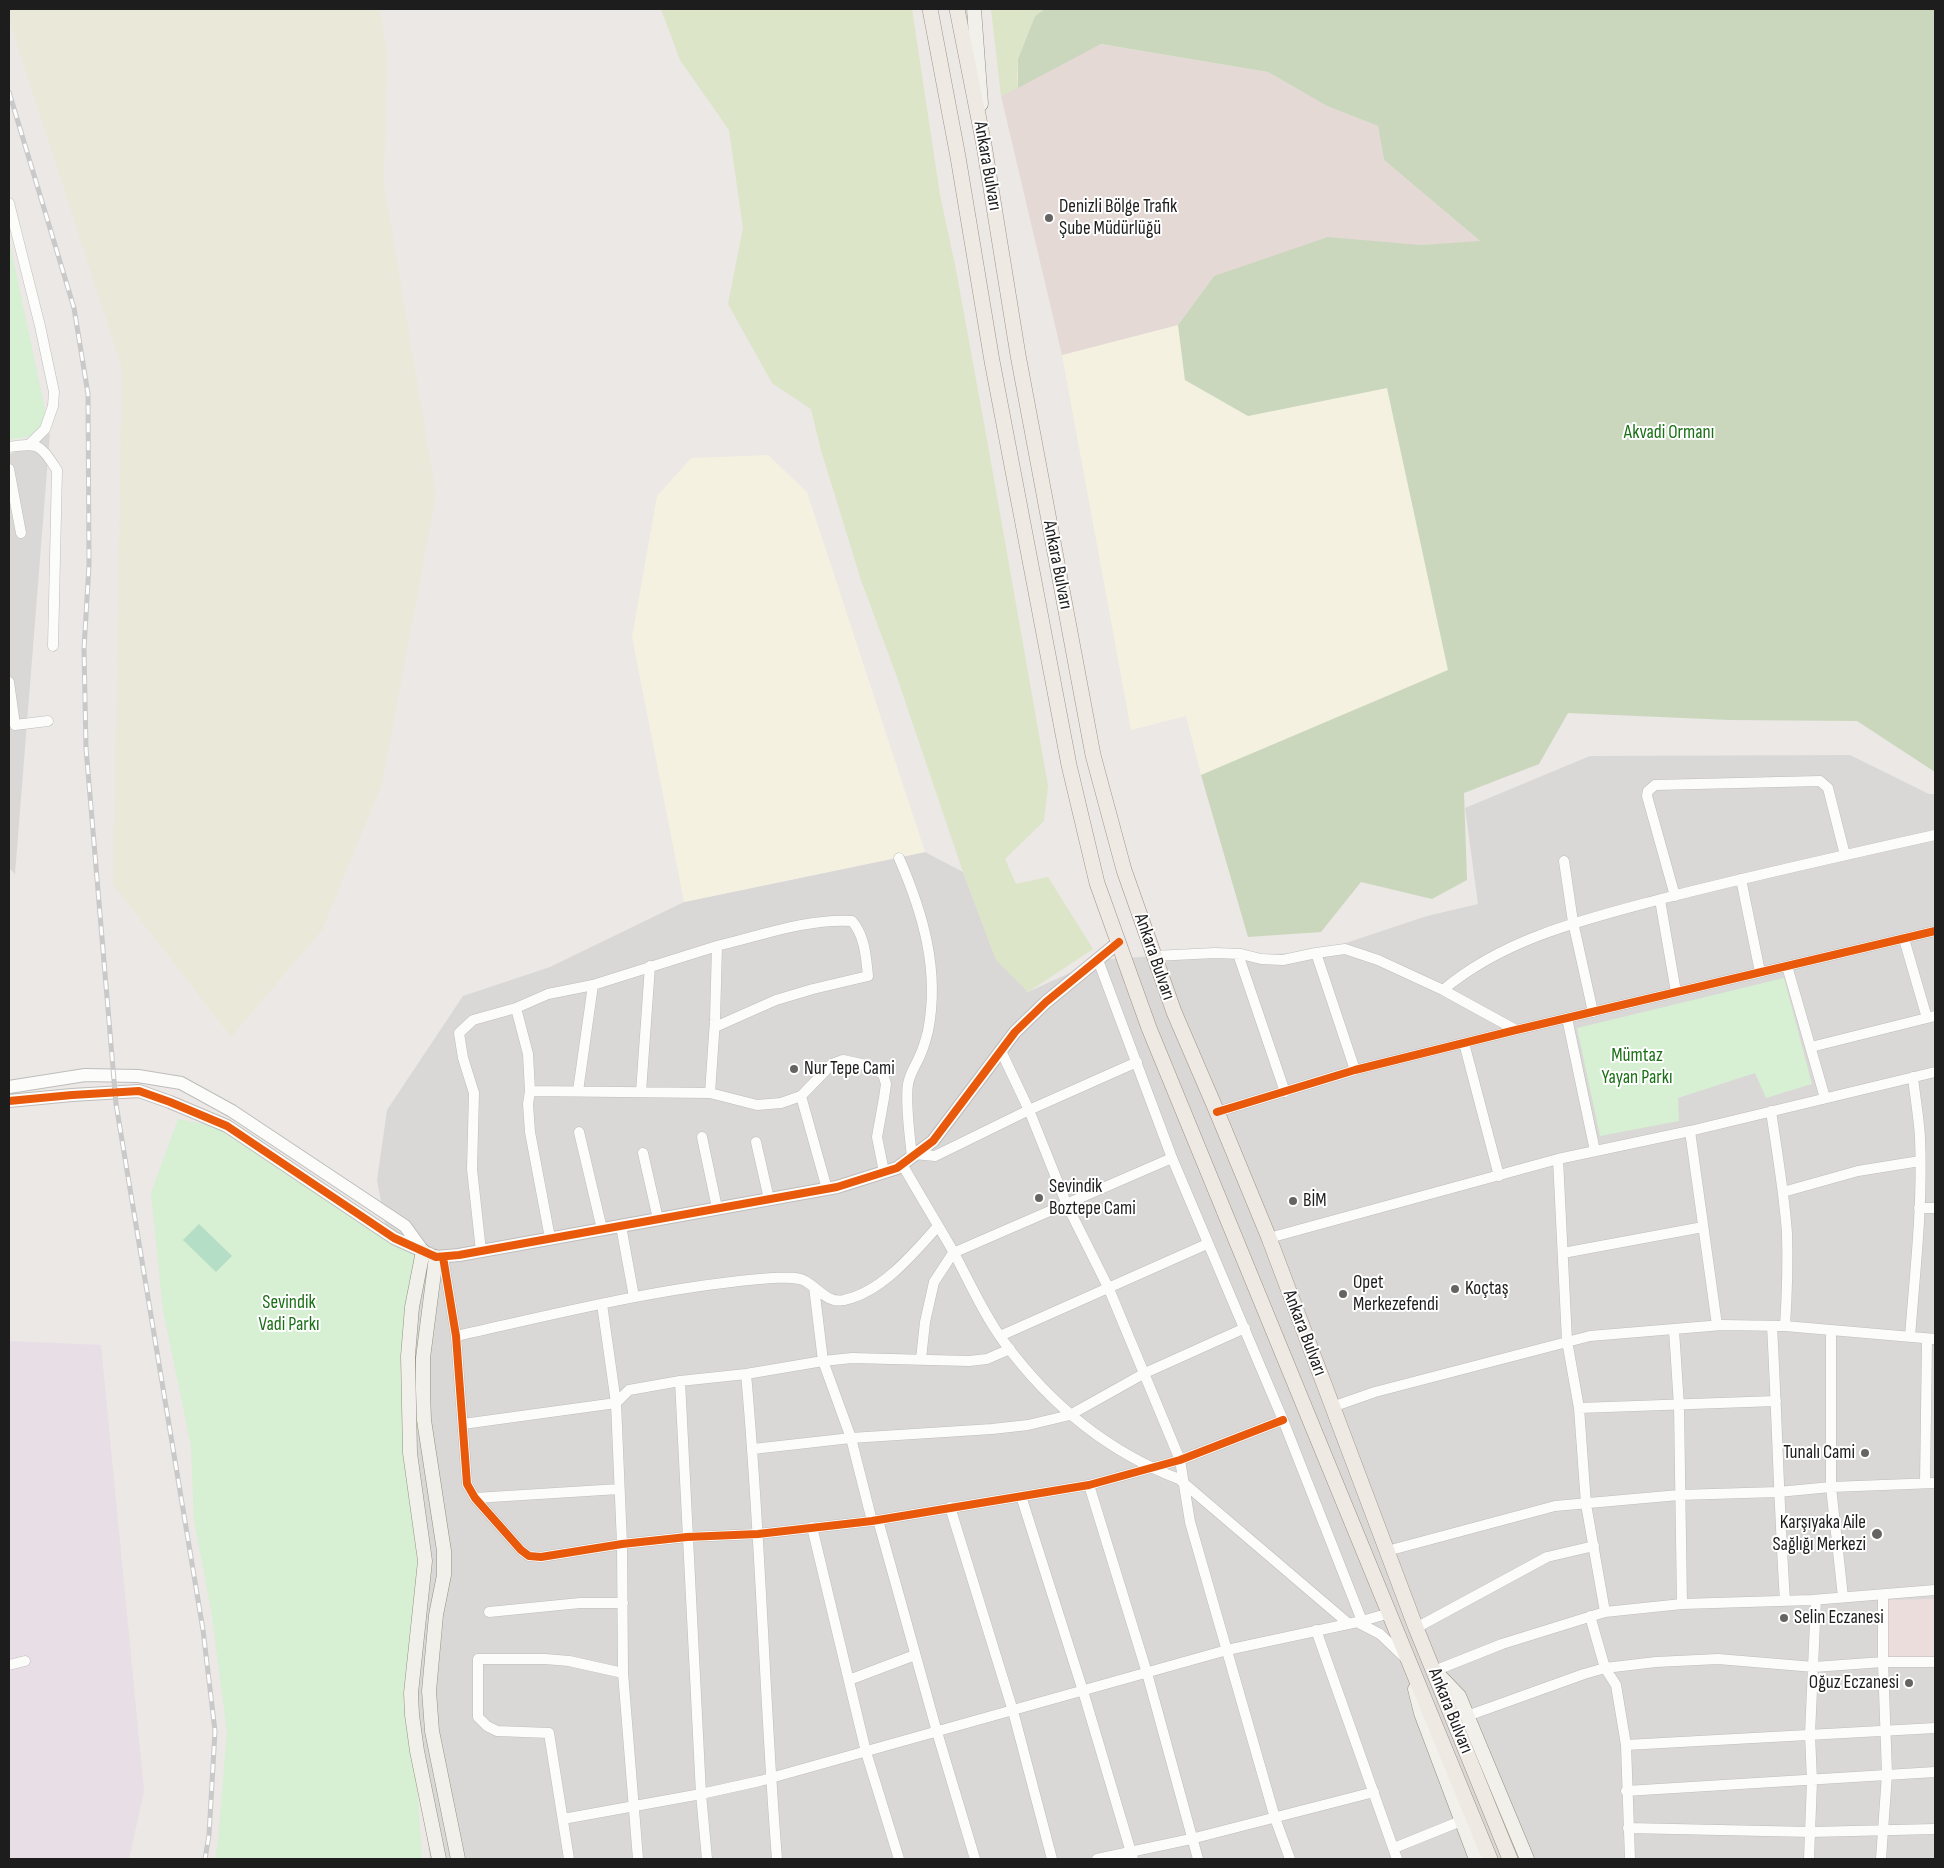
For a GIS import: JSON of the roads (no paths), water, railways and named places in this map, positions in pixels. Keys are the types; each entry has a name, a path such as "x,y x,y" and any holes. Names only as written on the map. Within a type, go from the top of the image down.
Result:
{"main road":[{"name":"Ankara Bulvarı","path":"930,9 958,156 992,361 1069,765 1097,883 1149,1028 1490,1859"},
{"name":"Ankara Bulvarı","path":"957,9 984,145 1018,355 1092,755 1124,870 1174,1012 1269,1238 1416,1628 1510,1859"},
{"path":"974,9 984,145"},
{"path":"434,1255 412,1306 408,1356 410,1454 425,1561 411,1700 417,1751 438,1858"},
{"path":"434,1255 423,1358 423,1389 424,1420 444,1551 444,1575 436,1614 429,1691 432,1731 458,1859"},
{"path":"1409,1661 1421,1713 1476,1859"},
{"path":"1434,1671 1459,1696 1527,1859"}],"street":[{"path":"9,203 40,326 54,392 45,429 30,444"},
{"path":"9,447 30,444 42,448 57,470 53,646"},
{"path":"9,469 21,534"},
{"path":"9,682 15,725 48,720"},
{"path":"1675,896 1647,796 1648,790 1656,785 1820,781 1828,788 1845,855"},
{"path":"1443,990 1465,971 1495,954 1573,922 1741,878 1935,835"},
{"path":"899,858 922,919 932,969 928,1031 921,1053 912,1069 908,1085 910,1158"},
{"path":"1564,861 1573,922 1593,1012"},
{"path":"1741,878 1760,972"},
{"path":"1660,900 1676,992"},
{"path":"481,1250 472,1169 474,1093 463,1058 460,1033 473,1020 516,1008 548,994 594,985 717,946 800,926 838,920 852,921 858,928 865,949 868,976 813,988 776,1000 715,1027"},
{"path":"1217,1112 1356,1070 1516,1030 1935,931"},
{"path":"1811,1047 1931,1017 1904,939"},
{"path":"9,1101 139,1091 227,1126 394,1238 434,1255 481,1250 827,1189 897,1168 933,1141 1015,1032 1046,1002 1119,942"},
{"path":"710,1093 715,1027 717,946"},
{"path":"1154,956 1215,952 1261,959 1283,960 1345,949 1378,960 1443,990 1516,1030"},
{"path":"1316,953 1356,1070"},
{"path":"1238,954 1285,1092"},
{"path":"1098,960 1138,1062 1172,1158 1283,1420 1356,1622"},
{"path":"641,1092 650,966"},
{"path":"1787,966 1825,1098"},
{"path":"578,1091 594,985"},
{"path":"516,1008 528,1054 530,1132 550,1238"},
{"path":"1567,1018 1595,1151"},
{"path":"1464,1043 1499,1176"},
{"path":"1001,1051 1029,1110 1067,1205 1109,1289 1180,1460 1190,1522 1275,1818 1290,1859"},
{"path":"530,1091 710,1093 757,1105 782,1103 802,1096 832,1064 843,1060 866,1065 882,1074 886,1084 876,1137 884,1172"},
{"path":"910,1158 935,1156 1029,1110 1138,1062"},
{"path":"1269,1238 1558,1159 1935,1072"},
{"path":"9,1087 85,1075 138,1076 180,1083 232,1111 405,1226 434,1255 456,1336 467,1484 475,1498 521,1550 529,1556 541,1557 686,1536 758,1534 875,1521 1089,1485 1180,1460 1283,1420"},
{"path":"1910,1337 1920,1208 1920,1137 1913,1077"},
{"path":"802,1096 827,1189"},
{"path":"1771,1111 1783,1192 1786,1233 1788,1282 1785,1326"},
{"path":"1690,1130 1717,1325"},
{"path":"579,1132 602,1229"},
{"path":"702,1136 717,1208"},
{"path":"756,1142 769,1199"},
{"path":"643,1152 658,1219"},
{"name":"Ankara Bulvarı","path":"910,1158 938,1226 983,1310 1010,1349 1070,1415 1106,1441 1151,1467 1179,1479 1356,1622 1380,1634 1409,1661"},
{"path":"921,1359 925,1322 934,1282 953,1253 1172,1158"},
{"path":"1558,1159 1567,1342 1579,1408 1586,1504 1605,1612"},
{"path":"1783,1192 1858,1171 1920,1161"},
{"path":"1920,1208 1935,1208"},
{"path":"621,1226 634,1297"},
{"path":"456,1336 634,1297 731,1281 784,1278 804,1280 832,1300 844,1300 864,1292 889,1276 906,1261 938,1226"},
{"path":"1563,1253 1703,1227"},
{"path":"1000,1336 1208,1244"},
{"path":"814,1287 823,1361 851,1438 975,1859"},
{"path":"602,1304 616,1404 622,1544 623,1673 638,1859"},
{"path":"1332,1407 1375,1392 1590,1336 1717,1325 1785,1326 1931,1339 1930,1483 1832,1487 1778,1492 1679,1495 1555,1506 1387,1551"},
{"path":"1772,1326 1778,1492 1785,1601"},
{"path":"753,1449 851,1438 992,1429 1028,1425 1070,1415 1145,1373 1245,1328"},
{"path":"1674,1330 1679,1406 1682,1604"},
{"path":"1831,1330 1832,1487 1842,1597"},
{"path":"463,1424 616,1404 629,1390 823,1361 852,1358 969,1361 987,1359 1010,1349"},
{"path":"746,1374 753,1449 770,1778 777,1859"},
{"path":"680,1381 686,1536 701,1794 707,1859"},
{"path":"1579,1408 1679,1406 1776,1401"},
{"path":"1089,1485 1147,1673 1198,1859"},
{"path":"475,1498 620,1489"},
{"path":"1021,1496 1083,1691 1132,1855"},
{"path":"950,1508 1013,1711 1052,1859"},
{"path":"812,1527 866,1752 899,1859"},
{"path":"1416,1628 1547,1557 1594,1546"},
{"path":"1434,1671 1502,1644 1605,1612 1682,1604 1816,1600 1935,1590"},
{"path":"1882,1859 1887,1774 1882,1662 1883,1595"},
{"path":"1809,1859 1812,1781 1810,1734 1816,1600"},
{"path":"489,1612 580,1603 623,1603"},
{"path":"563,1819 701,1794 770,1778 1227,1650 1390,1613"},
{"path":"1590,1616 1605,1668 1616,1685 1626,1745 1626,1791 1630,1859"},
{"path":"1316,1630 1397,1859"},
{"path":"849,1680 915,1655"},
{"path":"569,1859 549,1733 497,1731 487,1726 478,1716 478,1658 569,1661 623,1673"},
{"path":"1467,1716 1563,1680 1605,1668 1656,1662 1718,1660 1814,1668 1882,1662 1935,1662"},
{"path":"9,1666 25,1661"},
{"path":"1626,1745 1935,1728"},
{"path":"1626,1791 1935,1772"},
{"path":"1098,1859 1132,1855 1374,1792"},
{"path":"1394,1848 1461,1821"},
{"path":"1628,1828 1811,1832 1935,1829"}],"railway":[{"path":"9,92 74,308 88,394 89,565 84,649 86,748 116,1104 203,1630 215,1731 209,1835 205,1859"}],"place":[{"name":"Denizli Bölge Trafik Şube Müdürlüğü","path":"1049,218"},
{"name":"Nur Tepe Cami","path":"794,1069"},
{"name":"Sevindik Boztepe Cami","path":"1039,1198"},
{"name":"BİM","path":"1293,1201"},
{"name":"Koçtaş","path":"1455,1289"},
{"name":"Opet Merkezefendi","path":"1343,1294"},
{"name":"Tunalı Cami","path":"1865,1453"},
{"name":"Karşıyaka Aile Sağlığı Merkezi","path":"1877,1534"},
{"name":"Selin Eczanesi","path":"1784,1618"},
{"name":"Oğuz Eczanesi","path":"1909,1683"}],"park label":[{"name":"Akvadi Ormanı","path":"1669,433"},
{"name":"Mümtaz Yayan Parkı","path":"1637,1067"},
{"name":"Sevindik Vadi Parkı","path":"289,1314"}]}
